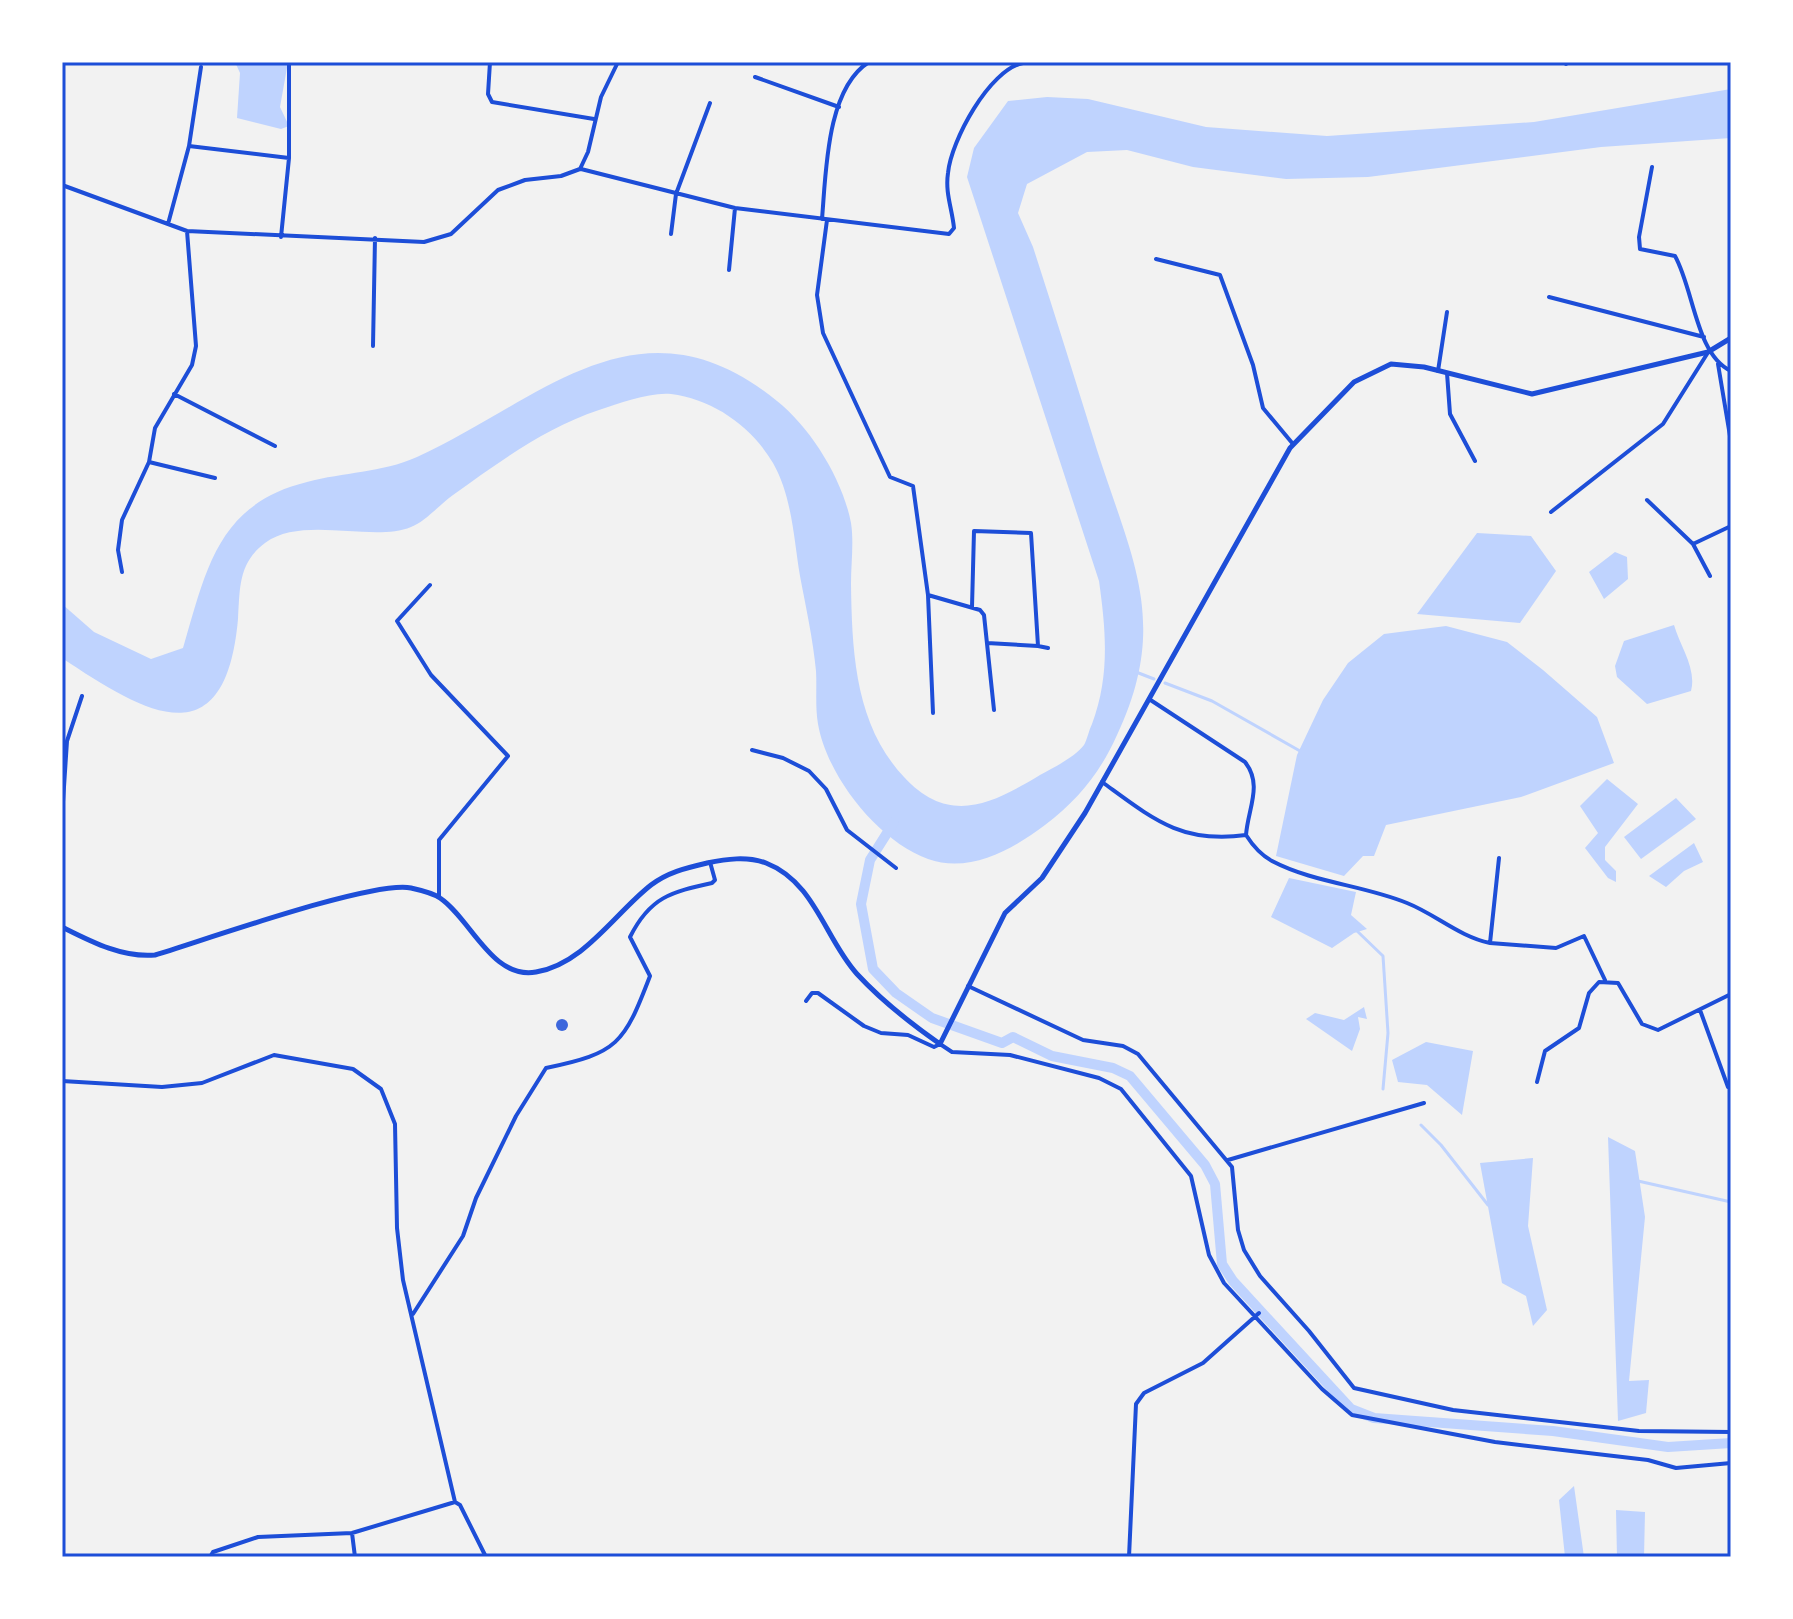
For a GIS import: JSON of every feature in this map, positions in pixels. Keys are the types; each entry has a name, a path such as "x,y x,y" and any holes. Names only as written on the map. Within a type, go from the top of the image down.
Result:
{"main road":[{"path":"62,927 139,957 155,955 364,893 408,887 439,897 496,959 516,972 536,972 558,964 589,943 652,884 676,870 740,858 777,869 806,893 855,972 914,1026 940,1044 1005,913 1016,906 1051,866 1102,782 1293,444 1354,382 1391,364 1438,371 1532,394 1708,352 1731,338"}],"street":[{"path":"490,62 488,94 492,102 594,119"},
{"path":"580,169 588,152 594,119 618,62"},
{"path":"869,62 855,72 839,107 828,150 817,295 823,333 890,477 913,486 928,595 933,713"},
{"path":"62,185 187,231 424,242 451,234 498,190 525,180 561,176 580,169 735,208 949,234 954,228 946,197 948,170 957,140 974,108 1008,70 1023,63 1048,62"},
{"path":"281,237 289,158 289,65"},
{"path":"168,224 189,146 201,67"},
{"path":"755,77 839,107"},
{"path":"671,234 676,194 710,103"},
{"path":"189,146 289,158"},
{"path":"1652,167 1639,237 1640,249 1675,256 1684,272 1708,352 1718,364 1731,371"},
{"path":"729,270 735,208"},
{"path":"122,572 118,550 122,520 149,462 155,428 192,365 196,346 187,231"},
{"path":"373,346 375,238"},
{"path":"1156,259 1220,275 1253,365 1263,408 1293,444"},
{"path":"1549,297 1704,337"},
{"path":"1438,371 1447,312"},
{"path":"1551,512 1663,424 1708,352"},
{"path":"1718,364 1731,442"},
{"path":"1447,373 1450,414 1475,461"},
{"path":"174,394 275,446"},
{"path":"149,462 215,478"},
{"path":"1647,500 1693,544 1710,576"},
{"path":"1693,544 1731,526"},
{"path":"972,607 974,531 1031,533 1038,646"},
{"path":"430,585 397,621 431,675 508,756 439,840 439,897"},
{"path":"928,595 972,607 984,615 994,710"},
{"path":"987,643 1021,642 1048,648"},
{"path":"62,817 67,741 82,696"},
{"path":"1149,699 1245,762 1254,773 1246,835 1268,859 1299,874 1372,890 1422,910 1475,940 1556,948 1584,936 1605,981"},
{"path":"752,750 783,758 809,771 826,789 840,821 896,868"},
{"path":"1102,782 1178,832 1214,839 1246,835"},
{"path":"1490,943 1498,894 1499,858"},
{"path":"412,1316 463,1236 476,1198 516,1116 546,1068 594,1056 616,1045 634,1016 650,976 630,937 639,919 656,901 712,883 715,880 710,862"},
{"path":"1537,1082 1545,1051 1579,1028 1589,993 1599,982 1618,983 1642,1024 1658,1030 1731,994"},
{"path":"968,986 1083,1040 1123,1046 1138,1054 1228,1160 1236,1183 1238,1230 1244,1250 1260,1276 1354,1388 1453,1410 1639,1431 1731,1432"},
{"path":"806,1001 812,993 818,993 864,1026 881,1033 908,1035 934,1047 940,1044 952,1052 1010,1055 1099,1078 1121,1089 1191,1176 1209,1255 1224,1283 1257,1315 1322,1389 1358,1418 1495,1442 1648,1460 1676,1468 1731,1463"},
{"path":"1700,1010 1728,1087 1731,1086"},
{"path":"62,1081 162,1087 202,1083 274,1055 334,1063 368,1078 381,1089 395,1124 397,1228 412,1316 455,1502 460,1505 486,1557"},
{"path":"1228,1160 1424,1103"},
{"path":"1129,1557 1136,1404 1144,1393 1203,1363 1257,1315"},
{"path":"210,1557 213,1552 258,1537 352,1533 455,1502"},
{"path":"352,1533 355,1557"}],"water":[{"path":"235,62 288,62 280,107 289,126 281,129 237,118 240,73"},
{"path":"1731,89 1731,138 1601,147 1368,177 1286,179 1193,167 1127,150 1087,152 1027,184 1018,213 1033,247 1133,559 1143,624 1141,658 1133,695 1103,762 1068,806 1019,843 990,857 944,863 909,850 874,822 844,785 823,744 818,724 813,647 791,518 779,476 764,450 743,427 716,409 687,397 671,394 645,396 579,417 505,458 411,527 378,532 298,531 265,543 250,559 242,577 230,664 216,693 198,709 176,713 150,707 122,695 62,658 62,604 94,632 151,659 183,648 199,593 220,544 234,524 253,506 277,492 307,482 390,466 417,457 550,385 593,366 636,355 681,355 727,369 777,401 813,440 841,490 851,523 855,661 866,711 875,734 888,757 921,792 954,806 988,801 1057,766 1084,745 1098,706 1105,653 1099,581 967,177 974,148 1008,101 1047,97 1088,99 1206,127 1327,136 1534,122"},
{"path":"1477,533 1531,536 1556,571 1520,623 1417,614"},
{"path":"1615,552 1627,557 1628,579 1604,599 1589,572"},
{"path":"1674,625 1690,666 1691,691 1647,704 1617,677 1615,666 1624,641"},
{"path":"1446,626 1507,642 1543,670 1597,717 1614,763 1521,797 1386,825 1374,856 1363,856 1344,876 1276,856 1297,755 1323,700 1348,663 1384,634"},
{"path":"1607,779 1638,804 1605,847 1605,860 1616,871 1616,882 1608,878 1585,848 1598,833 1580,806"},
{"path":"1676,798 1696,819 1641,859 1624,837"},
{"path":"1694,843 1703,862 1684,871 1666,887 1649,876"},
{"path":"1289,878 1356,892 1351,915 1367,929 1354,933 1332,948 1271,917"},
{"path":"1364,1007 1367,1019 1358,1017 1360,1029 1352,1051 1306,1019 1315,1013 1344,1020"},
{"path":"1426,1042 1473,1051 1462,1115 1427,1085 1398,1082 1392,1060"},
{"path":"1608,1137 1635,1151 1645,1217 1629,1381 1649,1380 1646,1413 1618,1421"},
{"path":"1533,1158 1528,1226 1547,1310 1533,1326 1526,1296 1502,1283 1480,1163"},
{"path":"1574,1486 1584,1557 1565,1557 1559,1500"},
{"path":"1616,1510 1645,1512 1644,1557 1617,1557"}],"building":[{"path":"562,1019 568,1025 562,1031 556,1025"}],"waterway":[{"path":"1136,672 1154,679"},
{"path":"1165,683 1212,701 1300,751"},
{"path":"894,822 870,860 861,904 873,969 896,993 932,1018 1002,1043 1013,1037 1052,1056 1113,1068 1130,1076 1205,1165 1215,1184 1222,1264 1233,1281 1351,1409 1374,1418 1553,1431 1668,1447 1731,1443"},
{"path":"1356,930 1383,956 1388,1033 1383,1089"},
{"path":"1421,1125 1441,1145 1488,1205"},
{"path":"1638,1181 1731,1202"}]}
